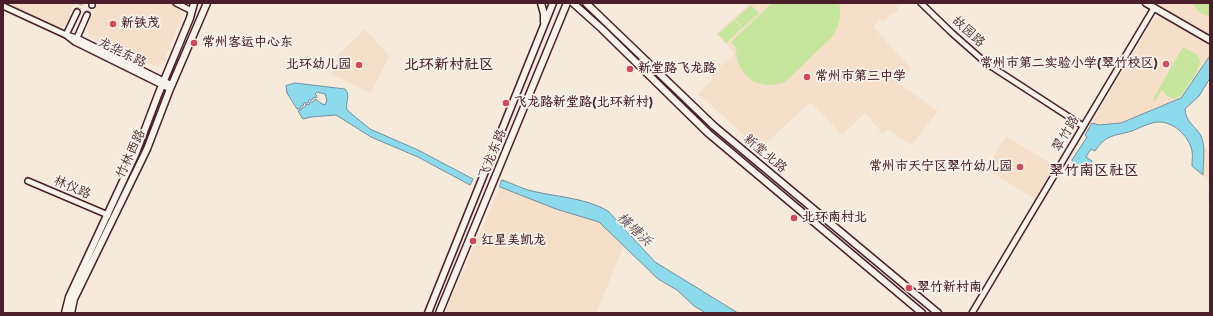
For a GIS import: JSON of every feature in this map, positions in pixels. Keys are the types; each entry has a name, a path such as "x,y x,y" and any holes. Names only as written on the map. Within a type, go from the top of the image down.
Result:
{"main road":[{"name":"竹林西路","path":"65,313 69,297 136,153 194,3"},
{"name":"竹林西路","path":"71,313 74,299 147,149 171,87 207,3"},
{"path":"541,3 544,14 544,25"},
{"name":"飞龙东路","path":"428,313 554,3"},
{"name":"飞龙东路","path":"440,313 567,3"},
{"name":"新堂北路","path":"573,3 608,34 708,133 922,313"},
{"name":"新堂北路","path":"586,3 714,126 938,313"},
{"path":"1146,3 1210,40"}],"street":[{"path":"176,3 192,11"},
{"name":"故园路","path":"921,3 986,63 1083,126"},
{"name":"龙华东路","path":"3,6 66,34 171,87"},
{"name":"翠竹路","path":"972,313 1154,8"},
{"path":"66,34 77,12"},
{"path":"76,40 87,15"},
{"name":"林仪路","path":"28,181 108,214"}],"shaded area":[{"path":"8,3 74,3 66,24 62,27 57,27"},
{"path":"98,3 168,3 180,9 183,15 163,63 159,66 154,66 89,37 87,29"},
{"name":"常州市第三中学","path":"750,3 902,3 896,7 899,10 883,21 881,19 873,27 911,68 897,82 938,111 911,145 888,129 882,133 865,113 842,135 810,102 760,149 698,94 714,79 711,75 735,53 716,34"},
{"path":"1155,3 1210,3 1210,34"},
{"name":"常州市第二实验小学(翠竹校区)","path":"1159,16 1210,45 1210,56 1181,98 1121,123 1099,125 1092,123 1154,19"},
{"name":"北环幼儿园","path":"365,29 389,56 371,93 331,74 339,54"},
{"name":"常州市天宁区翠竹幼儿园","path":"1006,136 1055,166 1035,199 986,169"},
{"path":"1203,146 1210,151 1210,203 1208,201 1209,180 1203,175"},
{"path":"500,187 556,209 599,222 624,246 596,313 445,313"}],"green space":[{"path":"772,3 839,3 840,17 832,37 785,82 775,85 766,85 758,83 745,74 740,67 736,48 731,42"},
{"path":"1192,3 1210,3 1210,17 1199,12"},
{"path":"751,5 759,13 743,28 735,19"},
{"path":"734,20 742,28 726,43 718,34"},
{"path":"1183,47 1198,56 1200,62 1197,71 1182,95 1176,98 1171,98 1168,97 1162,90 1155,101 1153,99"}],"water":[{"path":"1210,56 1210,78 1199,96 1185,109 1187,118 1199,132 1203,140 1203,175 1192,166 1192,151 1188,140 1184,135 1170,124 1159,122 1111,136 1103,141 1095,151 1091,149 1086,157 1092,161 1090,165 1087,164 1086,166 1079,166 1078,168 1074,165 1072,160 1087,137 1085,135 1092,123 1099,125 1121,123 1181,98"},
{"path":"295,83 345,89 348,94 347,110 370,129 418,150 473,179 470,185 418,157 371,137 336,115 303,119 298,111 305,107 306,104 309,105 310,102 313,102 315,99 325,105 327,100 325,94 317,92 315,94 317,96 316,98 314,97 312,100 309,100 308,103 304,103 300,109 297,109 287,93 286,86"},
{"path":"502,180 528,190 579,200 599,206 608,211 655,262 738,313 706,313 694,306 677,290 658,279 599,222 556,209 500,187"}],"tunnel":[{"path":"77,12 81,3"},
{"path":"87,15 92,5"}],"place":[{"name":"新铁茂","path":"113,24"},
{"name":"常州客运中心东","path":"194,43"},
{"name":"常州市第二实验小学(翠竹校区)","path":"1166,64"},
{"name":"北环幼儿园","path":"359,65"},
{"name":"新堂路飞龙路","path":"630,69"},
{"name":"常州市第三中学","path":"807,77"},
{"name":"飞龙路新堂路(北环新村)","path":"506,103"},
{"name":"常州市天宁区翠竹幼儿园","path":"1020,167"},
{"name":"北环南村北","path":"794,218"},
{"name":"红星美凯龙","path":"473,241"},
{"name":"翠竹新村南","path":"909,288"}],"district":[{"name":"北环新村社区","path":"449,65"},
{"name":"翠竹南区社区","path":"1094,171"}],"water label":[{"name":"横塘浜","path":"634,230"}]}
